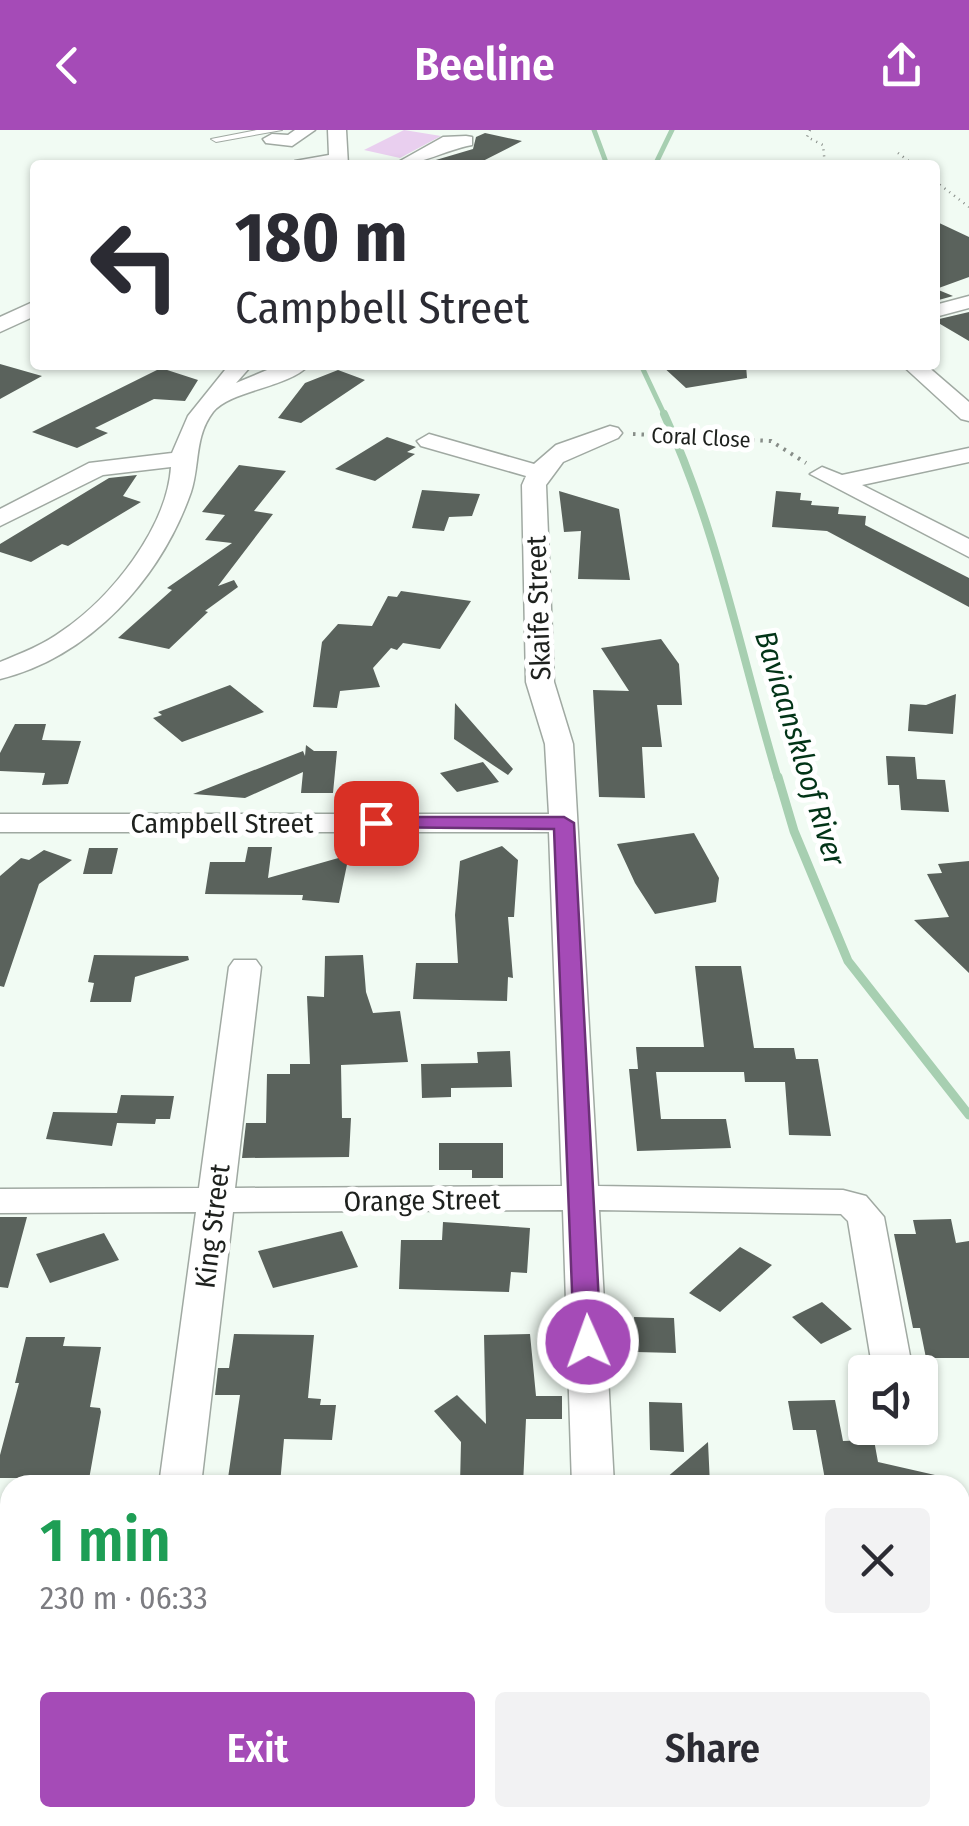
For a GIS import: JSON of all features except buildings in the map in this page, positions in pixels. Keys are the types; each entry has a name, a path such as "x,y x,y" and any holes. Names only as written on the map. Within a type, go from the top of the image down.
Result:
{"street":[{"path":"274,135 292,141 306,130"},
{"path":"336,130 338,160"},
{"path":"412,160 452,140 466,141"},
{"path":"940,310 969,302"},
{"path":"0,326 30,310"},
{"path":"0,671 49,652 78,633 106,606 166,521 181,489 184,459 205,404 237,370"},
{"path":"205,404 286,370"},
{"path":"919,370 969,414"},
{"path":"429,441 538,472 564,450 610,433"},
{"path":"832,478 969,456"},
{"path":"0,519 97,468 184,459"},
{"name":"Skaife Street","path":"538,472 534,485 540,682 559,744 593,1475"},
{"path":"832,478 969,549"},
{"name":"Campbell Street","path":"0,823 564,823"},
{"name":"King Street","path":"181,1475 244,966"},
{"name":"Orange Street","path":"0,1201 582,1198 844,1202 854,1205 866,1217 890,1355"}],"lane":[{"path":"216,139 274,135"}],"path":[{"path":"810,130 807,137 823,144 825,160"},
{"path":"898,153 907,160"},
{"path":"940,185 969,208"},
{"name":"Coral Close","path":"610,433 771,441 832,478"}],"shaded area":[{"path":"404,130 441,136 400,158 364,150"}],"waterway":[{"name":"Baviaanskloof River","path":"594,130 605,160"},
{"name":"Baviaanskloof River","path":"657,160 672,130"},
{"name":"Baviaanskloof River","path":"643,370 665,416"},
{"name":"Baviaanskloof River","path":"664,414 714,548 778,779"},
{"name":"Baviaanskloof River","path":"778,777 794,831 848,961 969,1115"}],"route":[{"path":"376,823 564,823 588,1342"}]}
